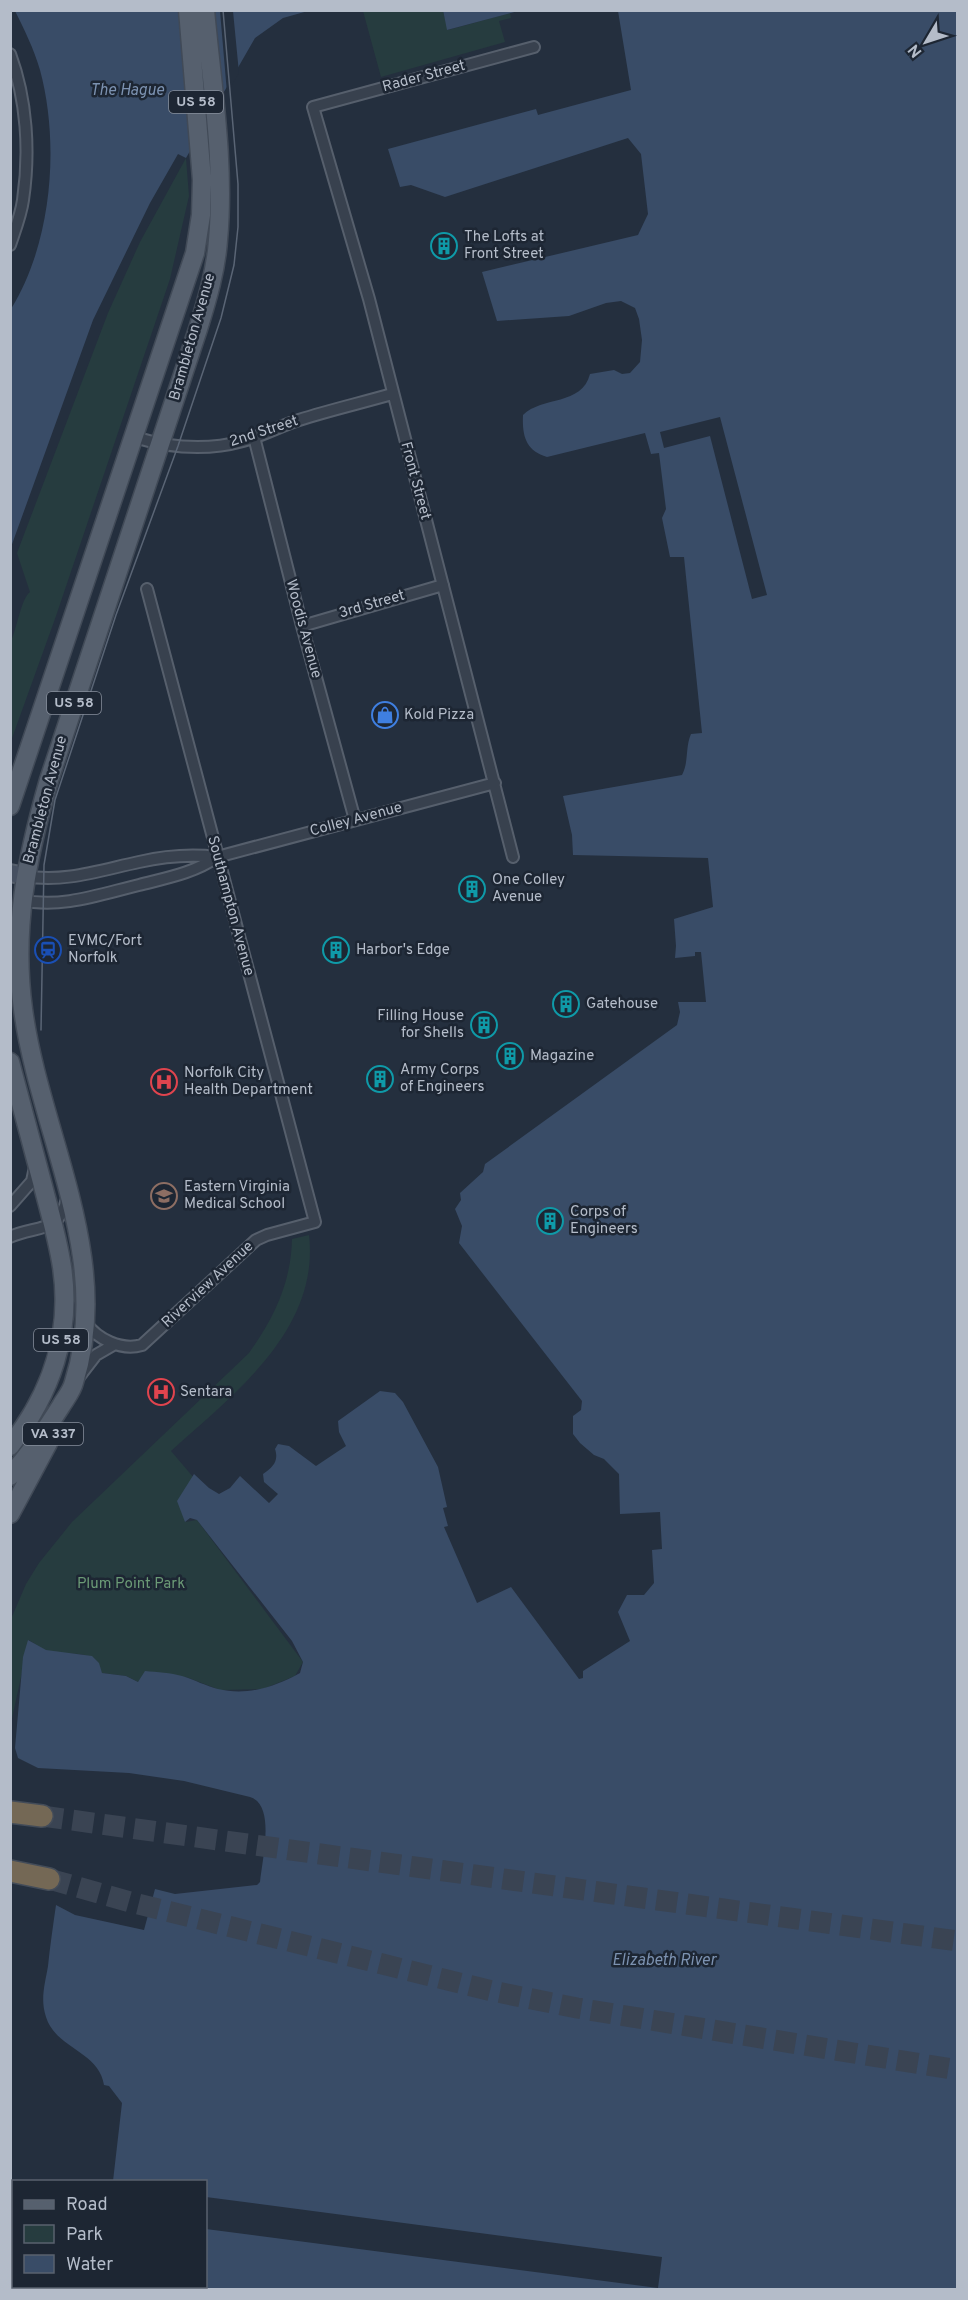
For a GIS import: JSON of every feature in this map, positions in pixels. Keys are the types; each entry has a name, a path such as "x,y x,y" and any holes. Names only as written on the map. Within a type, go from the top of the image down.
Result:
{"highway":[{"path":"10,1812 42,1816"},
{"path":"10,1871 49,1879"}],"main road":[{"name":"US 58","path":"188,10 210,192"},
{"name":"US 58","path":"205,10 210,192"},
{"name":"Brambleton Avenue","path":"10,806 191,269 210,192"},
{"name":"Brambleton Avenue","path":"10,1476 41,1437 74,1384 86,1322 86,1279 82,1253 36,1072 23,1011 16,898 18,875 34,832 209,291 218,241 210,192"},
{"path":"10,792 26,759"},
{"name":"US 58","path":"10,1062 52,1223 65,1292 60,1347 52,1376 22,1431 10,1446"},
{"name":"VA 337","path":"10,1514 62,1418 74,1384"}],"street":[{"name":"Rader Street","path":"313,107 534,47"},
{"path":"10,245 23,202 27,157 24,111 11,57"},
{"name":"Front Street","path":"313,107 345,212 513,857"},
{"name":"2nd Street","path":"134,437 160,445 214,447 393,394"},
{"name":"Woodis Avenue","path":"254,437 355,820"},
{"name":"3rd Street","path":"302,626 443,585"},
{"name":"Southampton Avenue","path":"147,589 310,1223"},
{"name":"Colley Avenue","path":"16,898 51,903 85,899 198,869 217,857 495,783"},
{"name":"Colley Avenue","path":"18,875 64,878 156,859 195,855 217,857"},
{"path":"10,1206 32,1181 36,1161"},
{"path":"10,1237 46,1228 61,1215 68,1193"},
{"name":"Riverview Avenue","path":"115,1344 142,1345 256,1240 310,1223"},
{"path":"86,1322 92,1332 115,1344"},
{"path":"74,1384 89,1362 115,1344"}],"green space":[{"path":"363,11 443,11 448,30 510,13 511,18 499,21 505,42 381,77"},
{"path":"186,158 189,196 170,279 56,616 11,741 11,641 24,601 30,592 17,553 108,313 140,242"},
{"name":"Plum Point Park","path":"309,1235 309,1269 301,1301 287,1330 245,1383 171,1451 194,1478 185,1522 197,1520 303,1662 295,1676 263,1689 220,1690 186,1677 138,1682 126,1676 102,1673 98,1664 86,1656 45,1650 29,1640 11,1723 11,1619 26,1584 39,1563 72,1522 249,1353 280,1299 291,1255 292,1239"}],"water":[{"path":"443,10 518,10 518,11 447,30"},
{"name":"The Hague","path":"15,11 308,11 283,18 255,38 186,158 178,154 150,203 93,320 11,547 11,309 25,283 36,254 48,192 50,161 50,129 40,70"},
{"name":"Elizabeth River","path":"618,11 957,11 957,2289 31,2289 207,2288 207,2229 658,2288 662,2257 207,2197 207,2180 113,2180 122,2103 109,2086 104,2085 94,2065 51,2028 44,2010 44,1992 56,1905 75,1915 144,1930 155,1889 175,1894 257,1885 260,1882 265,1848 263,1811 258,1802 250,1797 184,1781 129,1773 38,1768 18,1758 15,1748 23,1657 28,1640 46,1650 92,1656 99,1663 102,1673 126,1676 138,1682 145,1671 182,1676 218,1689 250,1691 271,1686 300,1673 303,1662 292,1641 197,1520 190,1518 185,1522 177,1501 194,1474 219,1494 230,1488 240,1476 269,1503 278,1494 264,1482 263,1474 274,1463 275,1449 278,1444 289,1446 316,1466 346,1446 339,1432 338,1421 380,1391 395,1393 403,1402 438,1467 447,1507 443,1508 448,1526 444,1527 477,1603 511,1587 579,1679 583,1678 583,1671 630,1641 618,1612 627,1595 644,1595 654,1583 652,1550 662,1549 660,1512 620,1514 619,1474 604,1459 594,1455 580,1443 573,1434 573,1416 581,1410 582,1401 459,1243 462,1226 455,1209 461,1200 460,1193 483,1172 485,1164 677,1025 680,1012 678,1002 706,1002 701,952 695,952 695,956 675,958 674,919 713,907 708,858 573,855 572,835 563,796 682,775 691,734 702,733 684,557 670,557 662,518 666,509 659,453 651,454 645,433 547,457 530,447 523,430 523,415 540,405 579,391 586,384 590,374 614,370 622,374 630,373 640,362 642,340 639,319 635,308 621,301 606,303 569,316 497,321 482,272 638,235 648,214 641,154 628,138 445,197 411,185 400,187 388,149 536,109 538,115 631,90"}],"pier":[{"path":"220,11 233,11 239,73 227,93"},
{"path":"720,417 767,595 752,599 710,436 664,448 660,432"}],"tunnel":[{"path":"42,1816 958,1941"},
{"path":"49,1879 134,1903 492,1991 577,2008 958,2070"}],"tram line":[{"path":"41,1030 44,865 55,800 116,615 178,446 221,318 234,265 238,227 238,184 223,10"}],"place":[{"name":"The Lofts at Front Street","path":"444,246"},
{"name":"Kold Pizza","path":"385,715"},
{"name":"One Colley Avenue","path":"472,889"},
{"name":"EVMC/Fort Norfolk","path":"48,950"},
{"name":"Harbor's Edge","path":"336,950"},
{"name":"Gatehouse","path":"566,1004"},
{"name":"Filling House for Shells","path":"484,1025"},
{"name":"Magazine","path":"510,1056"},
{"name":"Army Corps of Engineers","path":"380,1079"},
{"name":"Norfolk City Health Department","path":"164,1082"},
{"name":"Eastern Virginia Medical School","path":"164,1196"},
{"name":"Corps of Engineers","path":"550,1221"},
{"name":"Sentara","path":"161,1392"}]}
